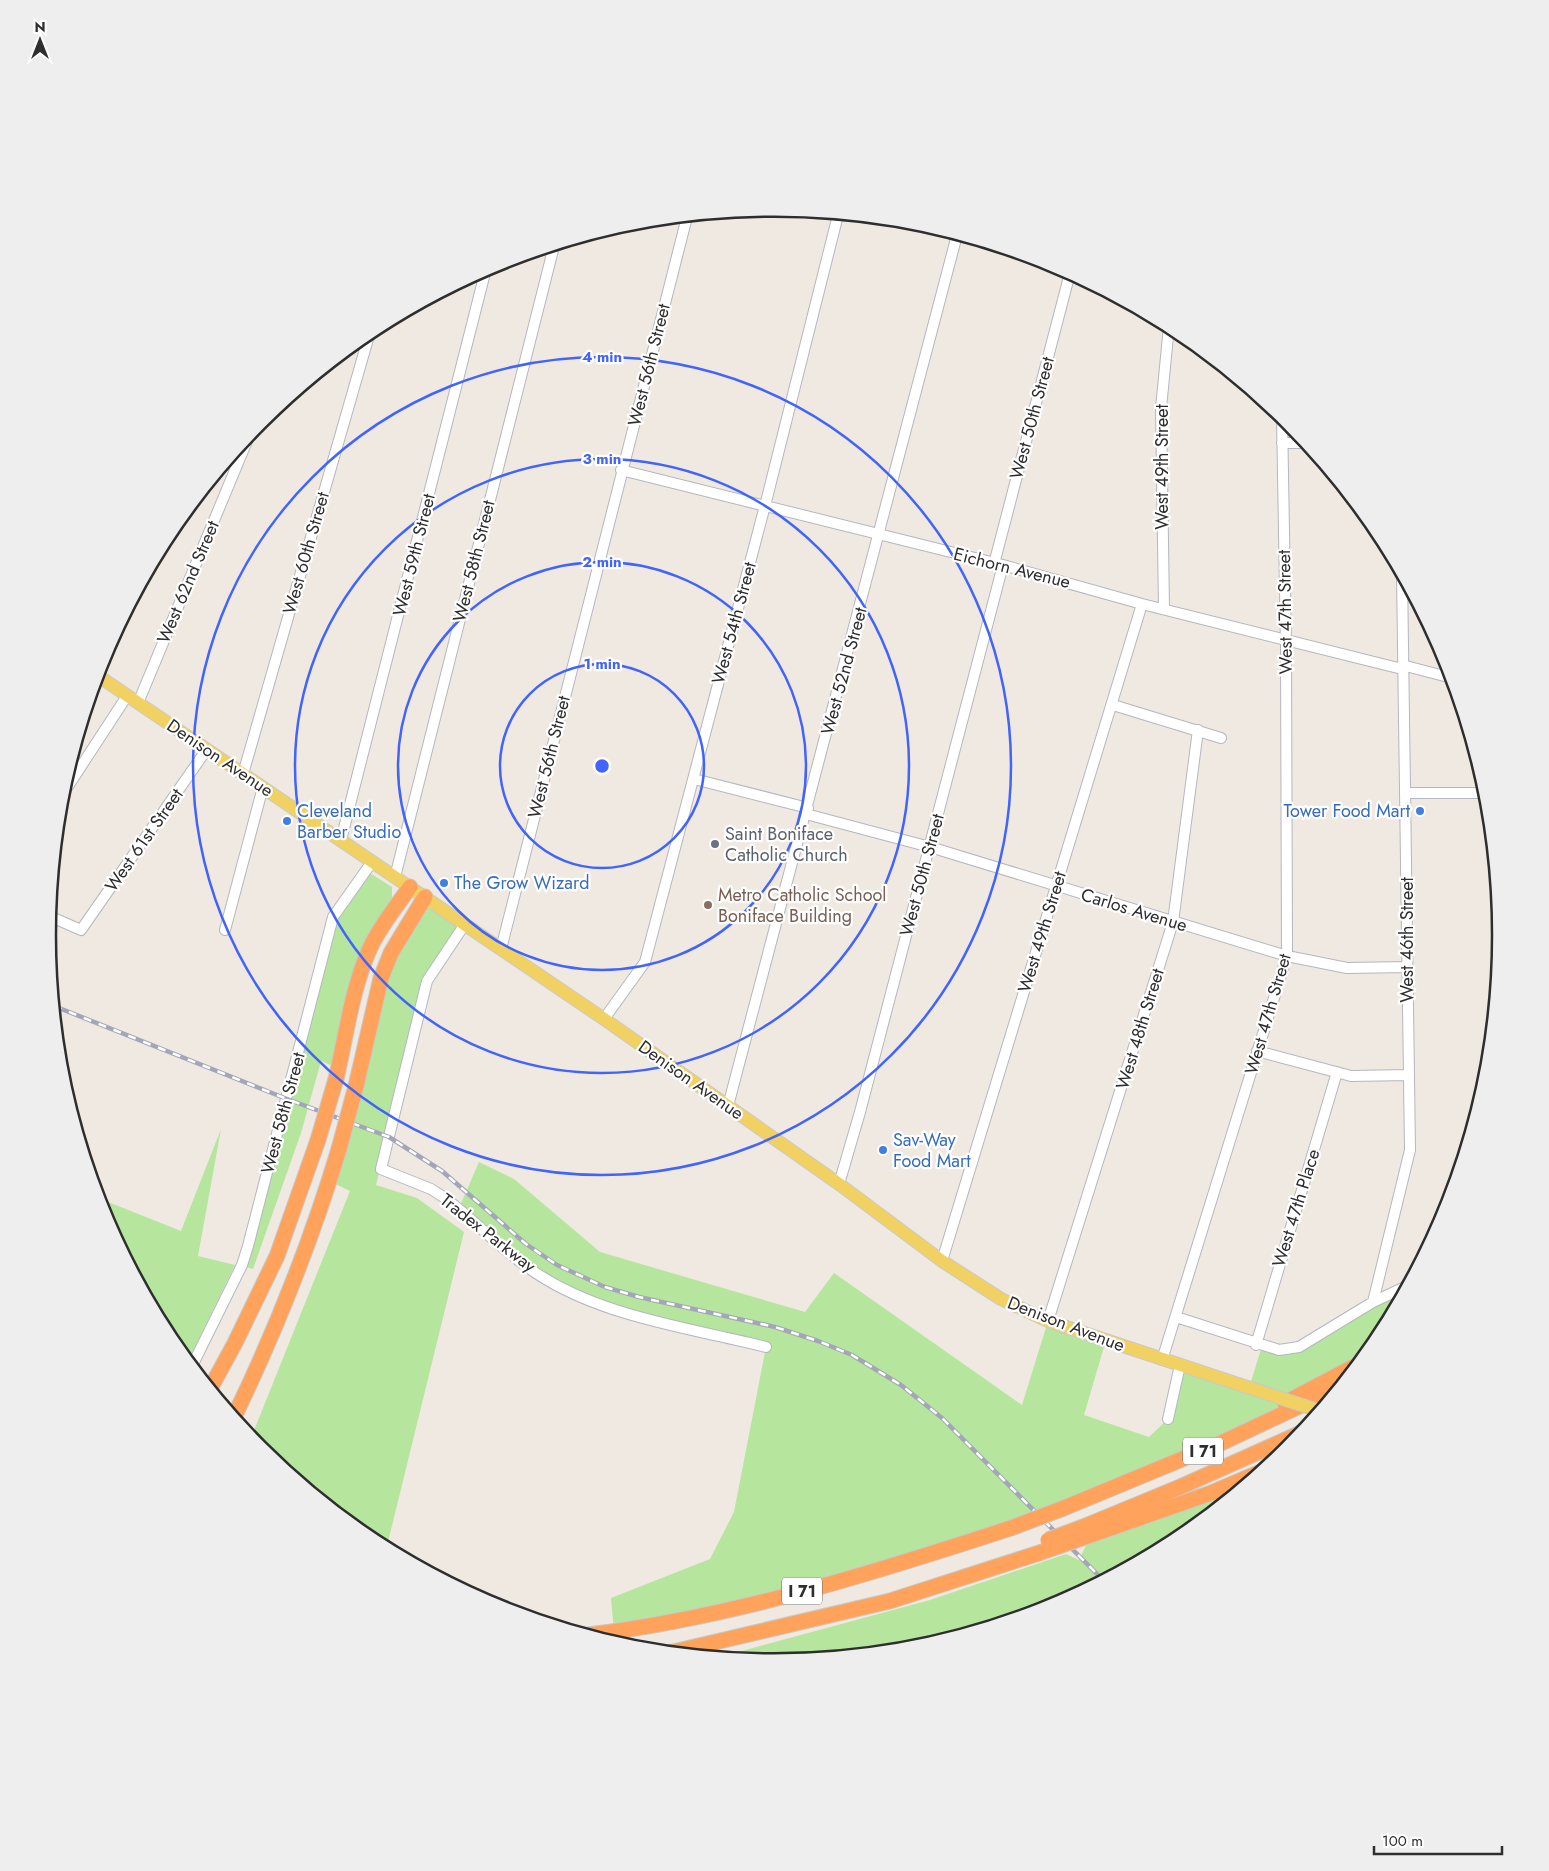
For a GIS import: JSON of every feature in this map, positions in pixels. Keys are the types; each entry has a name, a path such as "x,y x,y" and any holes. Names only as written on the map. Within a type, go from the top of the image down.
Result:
{"highway":[{"path":"213,1383 235,1343 276,1256 318,1140 336,1079 363,966 378,932 410,887"},
{"path":"236,1412 288,1299 323,1202 356,1086 381,978 391,953 425,897"},
{"path":"1154,1472 1345,1371"},
{"name":"I 71","path":"604,1633 655,1626 777,1598 1011,1528 1154,1472 1327,1394"},
{"name":"I 71","path":"1087,1531 1285,1440"},
{"path":"688,1649 890,1601 1087,1531 1211,1493 1244,1479"}],"main road":[{"name":"Denison Avenue","path":"104,679 604,1018 839,1184 942,1261 1001,1299 1048,1320 1162,1360 1315,1409"}],"street":[{"name":"West 54th Street","path":"604,1018 645,962 765,505 837,220"},
{"name":"West 56th Street","path":"501,949 621,470 686,223"},
{"name":"West 52nd Street","path":"728,1106 880,534 955,241"},
{"name":"West 58th Street","path":"394,877 552,253"},
{"name":"West 59th Street","path":"341,840 484,279"},
{"name":"West 50th Street","path":"839,1184 860,1114 930,847 1068,280"},
{"name":"West 49th Street","path":"1164,609 1161,408 1168,334"},
{"name":"West 60th Street","path":"243,774 366,344"},
{"name":"West 47th Street","path":"1162,1360 1287,956 1286,639 1282,428"},
{"path":"1282,443 1297,443"},
{"name":"West 62nd Street","path":"138,703 242,454"},
{"name":"Eichorn Avenue","path":"621,470 999,564 1142,604 1444,676"},
{"name":"West 46th Street","path":"1373,1302 1410,1150 1402,586"},
{"name":"West 49th Street","path":"942,1261 1113,705 1142,604"},
{"path":"75,776 127,696"},
{"path":"1113,705 1221,738"},
{"name":"West 48th Street","path":"1048,1320 1173,922 1198,730"},
{"name":"West 61st Street","path":"57,919 81,930 206,749"},
{"name":"Carlos Avenue","path":"694,779 930,847 1287,956 1347,968 1408,967"},
{"path":"225,930 263,787"},
{"path":"1406,793 1479,793"},
{"name":"West 58th Street","path":"195,1360 238,1274 248,1246 333,918 372,862"},
{"name":"Tradex Parkway","path":"465,924 427,981 381,1169 431,1189 445,1198 527,1267 570,1292 608,1308 766,1347"},
{"path":"1258,1051 1351,1076 1408,1076"},
{"name":"West 47th Place","path":"1256,1344 1337,1072"},
{"path":"1176,1317 1279,1350 1299,1347 1373,1302 1400,1289"},
{"path":"1168,1419 1180,1365"}],"green space":[{"path":"368,872 392,887 392,900 333,1066 321,1061 301,1133 253,1269 246,1267 336,916"},
{"path":"425,897 465,924 427,981 376,1185 417,1198 464,1232 388,1541 337,1505 301,1476 254,1430 350,1191 329,1181 376,996"},
{"path":"221,1129 198,1256 235,1265 191,1354 152,1295 130,1253 108,1202 181,1231"},
{"path":"479,1162 514,1179 600,1252 805,1312 834,1273 1022,1405 1048,1321 1106,1340 1084,1415 1149,1437 1168,1419 1180,1365 1249,1388 1262,1346 1289,1349 1400,1290 1372,1335 1345,1371 1204,1446 914,1559 614,1632 611,1598 710,1559 734,1512 766,1347 625,1312 527,1267 459,1208"},
{"path":"1247,1477 1174,1533 1134,1558 1092,1580 1005,1616 915,1640 868,1648 774,1654 737,1652 930,1600 1066,1554 1079,1560 1091,1535"}],"railway":[{"path":"60,1008 287,1099 389,1137 442,1171 526,1244 557,1265 605,1287 639,1297 775,1327 818,1341 852,1355 901,1385 942,1418 1099,1576"}],"place":[{"name":"Tower Food Mart","path":"1420,811"},
{"name":"Cleveland Barber Studio","path":"287,821"},
{"name":"Saint Boniface Catholic Church","path":"715,844"},
{"name":"The Grow Wizard","path":"444,883"},
{"name":"Metro Catholic School Boniface Building","path":"708,905"},
{"name":"Sav-Way Food Mart","path":"883,1150"}]}
